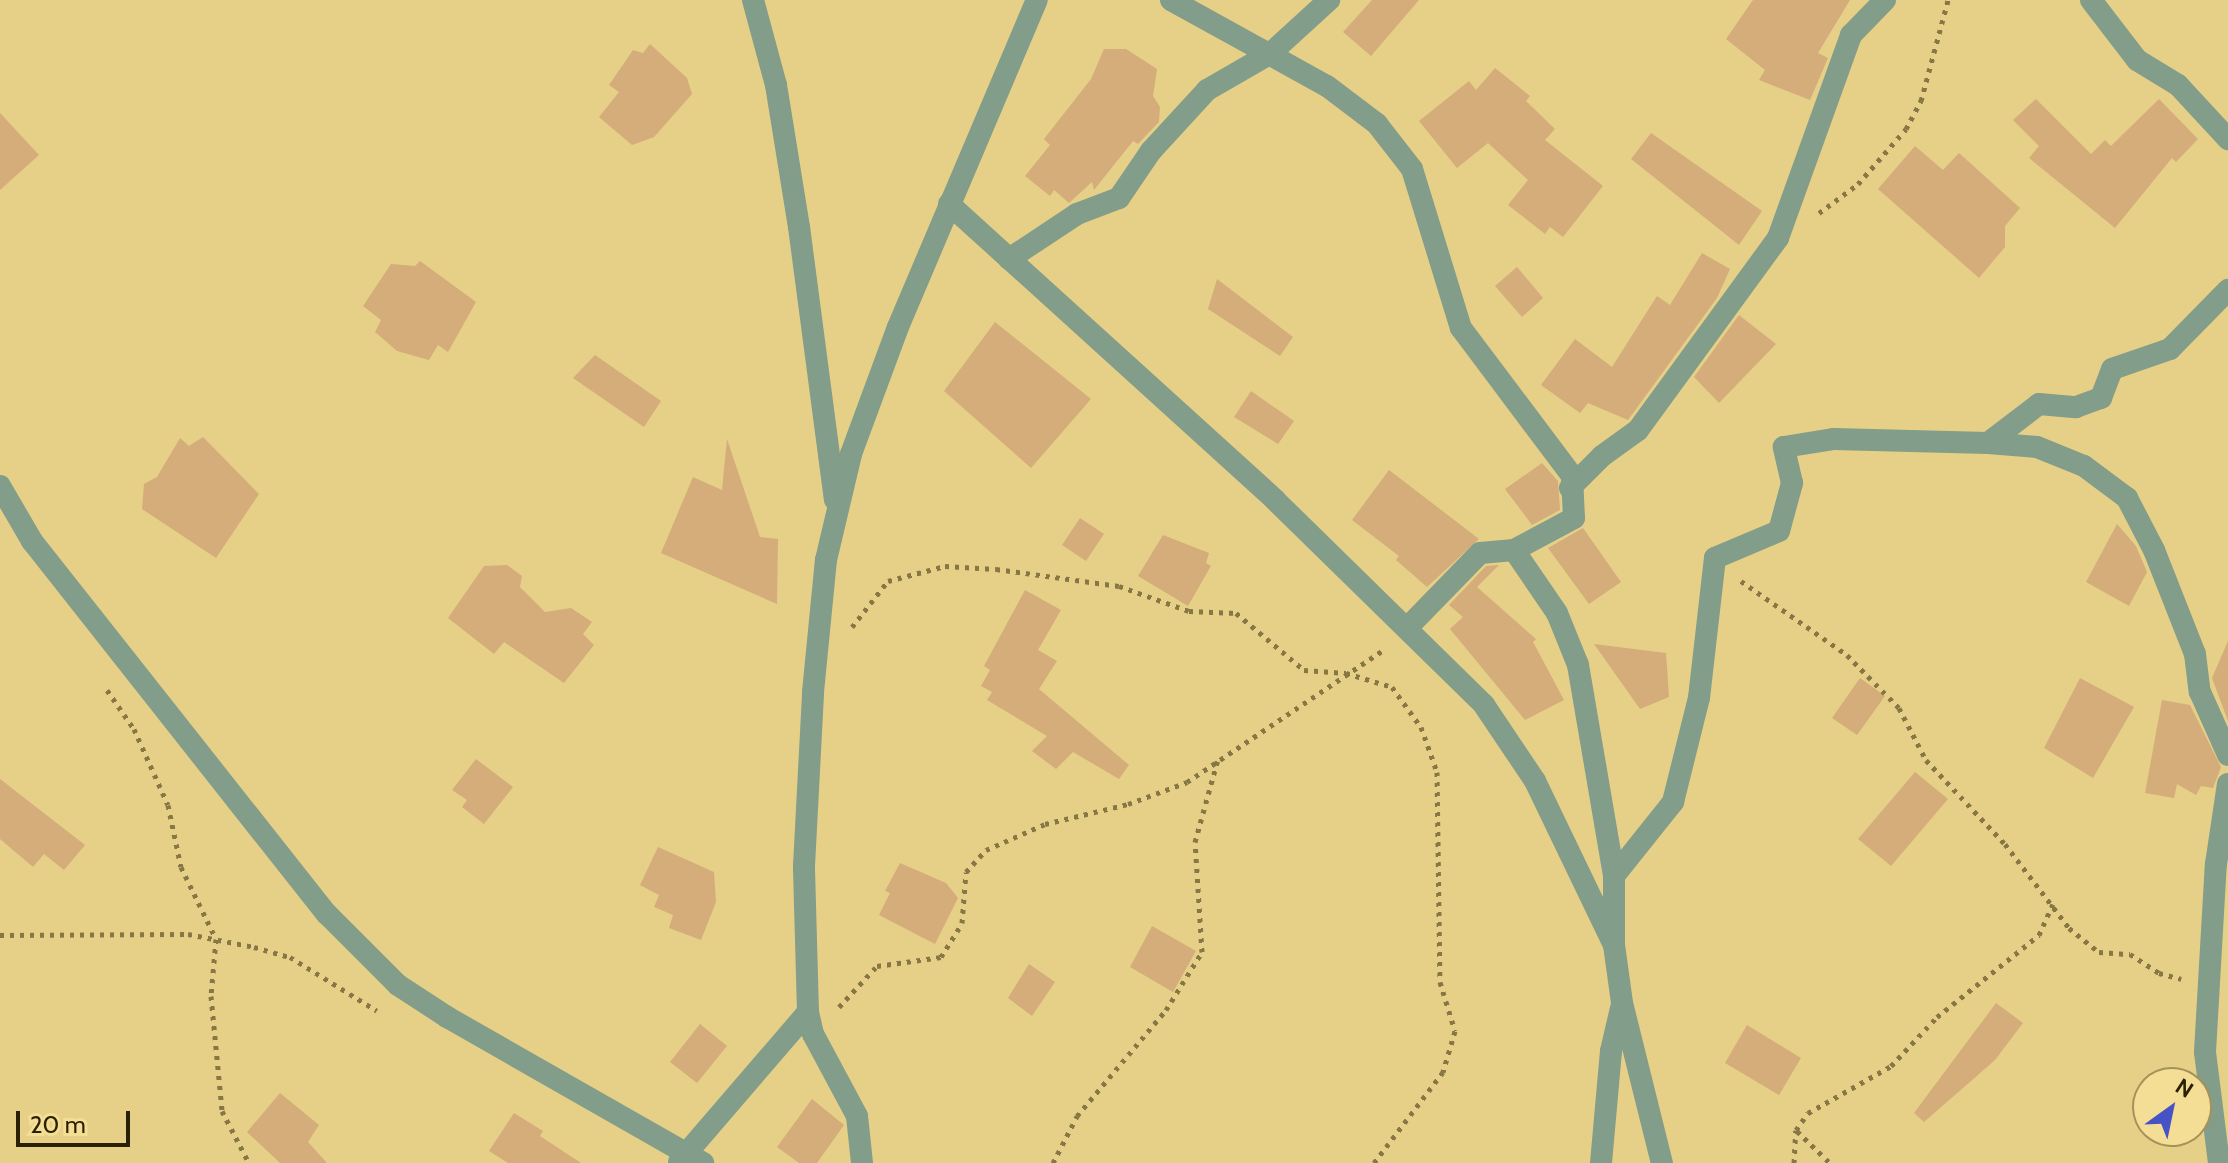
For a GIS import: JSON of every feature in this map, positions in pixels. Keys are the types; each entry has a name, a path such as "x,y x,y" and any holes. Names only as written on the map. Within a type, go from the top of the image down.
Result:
{"street":[{"path":"753,0 776,85 799,227 836,509"},
{"path":"862,1163 857,1116 810,1023 804,866 817,649 836,509 887,355 1037,0"},
{"path":"1171,0 1327,86 1377,124 1412,169 1461,328 1481,362 1568,467 1574,518 1514,550 1480,553 1409,626"},
{"path":"1009,259 1077,214 1119,198 1151,151 1207,90 1271,53 1329,0"},
{"path":"1570,488 1602,456 1638,430 1778,238 1851,35 1885,0"},
{"path":"2091,0 2137,60 2178,85 2228,139"},
{"path":"949,204 1409,626 1484,705 1535,781 1614,945"},
{"path":"1988,443 2039,404 2076,407 2101,398 2112,369 2170,349 2228,290"},
{"path":"1614,876 1673,802 1688,756 1715,558 1779,531 1792,483 1784,447 1834,439 1988,443 2037,447 2084,466 2127,498 2195,654 2200,692 2228,755"},
{"path":"0,486 32,541 317,901 398,985 689,1159 810,1023"},
{"path":"1514,550 1557,613 1578,665 1614,876 1614,945 1622,1003 1662,1163"},
{"path":"2219,1163 2205,1052 2216,864 2228,784"},
{"path":"1601,1163 1611,1051 1622,1003"}],"path":[{"path":"1778,238 1858,184 1906,129 1921,101 1948,0"},
{"path":"1715,558 1751,590 1847,655 1899,708 1926,760 2053,903 2069,928 2099,952 2130,954 2159,973 2209,986"},
{"path":"817,649 849,631 888,581 945,566 1063,577 1119,586 1189,611 1236,613 1304,670 1346,673 1392,687 1428,741 1437,772 1440,982 1455,1031 1443,1072 1374,1163"},
{"path":"810,1023 877,966 941,957 962,923 966,872 986,850 1045,824 1166,792 1381,652 1409,626"},
{"path":"100,680 134,729 156,779 181,867 216,939 211,996 222,1111 249,1163"},
{"path":"1053,1163 1077,1116 1166,1010 1202,952 1195,842 1218,758"},
{"path":"1794,1163 1796,1130 1808,1113 1891,1066 1937,1017 2039,935 2053,903"},
{"path":"0,935 68,931 216,939 290,957 383,1014"},
{"path":"1796,1130 1830,1163"}],"building":[{"path":"1372,0 1419,0 1371,56 1343,32"},
{"path":"1753,0 1850,0 1818,53 1828,58 1810,100 1759,80 1765,70 1726,39"},
{"path":"650,44 687,78 692,94 654,137 632,145 599,117 619,92 609,85 633,50 643,53"},
{"path":"1104,49 1126,49 1157,69 1153,96 1160,107 1159,122 1138,144 1133,141 1094,190 1092,182 1069,203 1054,190 1050,196 1025,176 1050,145 1044,139 1091,79"},
{"path":"1495,68 1530,96 1526,101 1555,129 1545,140 1603,186 1563,237 1550,227 1545,234 1508,205 1528,180 1488,143 1457,168 1419,121 1469,81 1476,90"},
{"path":"2036,99 2091,154 2105,140 2111,146 2159,99 2198,139 2176,162 2172,158 2115,228 2029,158 2039,146 2013,120"},
{"path":"0,113 39,155 0,190"},
{"path":"1651,133 1762,211 1739,245 1631,159"},
{"path":"1915,146 1943,170 1959,153 2020,208 2005,226 2005,247 1979,278 1878,189"},
{"path":"1702,253 1730,269 1717,298 1628,420 1588,403 1580,413 1541,385 1575,339 1612,367 1657,296 1670,305"},
{"path":"420,261 476,302 448,352 438,345 429,360 397,351 375,332 381,320 363,306 391,264 415,266"},
{"path":"1517,267 1543,298 1522,317 1495,286"},
{"path":"1217,279 1293,337 1280,356 1208,309"},
{"path":"1739,315 1776,344 1719,403 1694,377"},
{"path":"995,322 1091,399 1031,468 944,391"},
{"path":"595,355 661,401 644,427 573,378"},
{"path":"1251,391 1294,421 1278,444 1234,417"},
{"path":"203,437 259,494 216,558 142,509 144,484 157,477 180,438 189,446"},
{"path":"727,439 760,537 778,539 777,604 661,553 693,477 722,490"},
{"path":"1542,463 1558,481 1560,510 1532,525 1505,489"},
{"path":"1389,470 1479,539 1427,587 1396,560 1399,556 1352,520"},
{"path":"1080,518 1104,534 1086,561 1062,545"},
{"path":"2117,524 2136,546 2147,572 2129,606 2086,582"},
{"path":"1583,528 1621,582 1589,604 1548,548"},
{"path":"1163,535 1209,553 1206,563 1211,566 1188,606 1138,576"},
{"path":"507,565 522,576 520,587 545,612 571,608 592,622 583,634 594,645 564,683 504,642 494,654 448,618 484,566"},
{"path":"1499,565 1477,587 1536,639 1533,642 1564,700 1525,720 1450,629 1463,617 1449,605 1486,566"},
{"path":"1025,590 1061,610 1038,650 1057,661 1039,689 1129,765 1119,779 1073,752 1056,769 1032,751 1047,736 987,700 992,692 981,686 990,670 984,666"},
{"path":"2228,641 2228,721 2212,678"},
{"path":"1594,644 1666,653 1669,697 1640,709"},
{"path":"1860,678 1885,696 1857,735 1832,718"},
{"path":"2080,678 2134,707 2093,778 2044,748"},
{"path":"2162,700 2190,705 2221,767 2213,788 2201,786 2196,795 2177,784 2174,798 2145,793"},
{"path":"476,759 513,787 484,824 462,807 467,800 452,790"},
{"path":"1915,772 1948,799 1891,866 1858,839"},
{"path":"0,779 85,845 64,870 44,854 33,867 0,839"},
{"path":"658,847 714,872 716,902 701,940 669,928 673,915 654,907 659,895 640,885"},
{"path":"900,863 946,883 958,898 935,944 879,915 890,893 885,891"},
{"path":"1152,926 1196,951 1173,992 1130,967"},
{"path":"1029,964 1055,982 1032,1016 1008,998"},
{"path":"1996,1003 2023,1023 1995,1060 1924,1122 1914,1113"},
{"path":"700,1024 727,1046 697,1083 670,1062"},
{"path":"1747,1025 1801,1058 1779,1095 1725,1063"},
{"path":"280,1093 319,1125 308,1142 327,1163 280,1163 247,1132"},
{"path":"812,1099 844,1125 817,1163 799,1163 777,1147"},
{"path":"514,1113 543,1131 540,1136 581,1163 508,1163 489,1151"}]}
